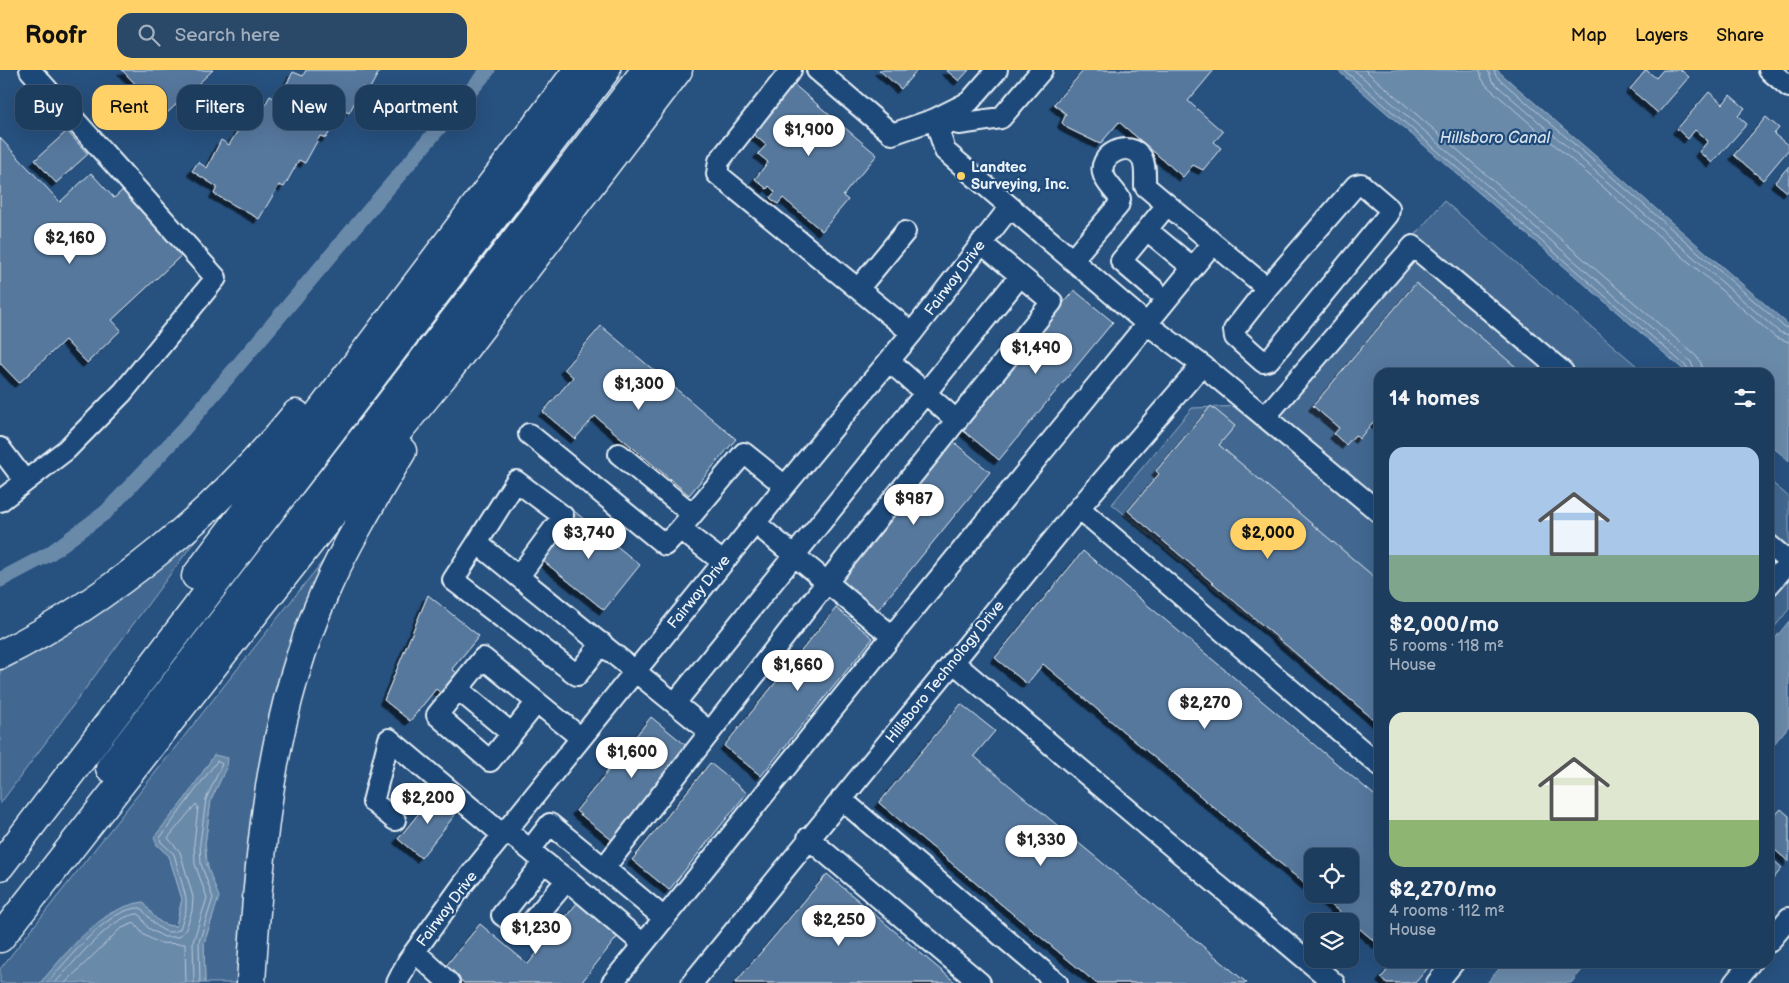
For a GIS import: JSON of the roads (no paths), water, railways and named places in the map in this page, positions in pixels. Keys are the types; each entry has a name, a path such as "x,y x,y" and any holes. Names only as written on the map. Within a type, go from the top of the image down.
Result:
{"highway":[{"path":"0,838 578,70"},
{"path":"0,866 606,70"},
{"path":"0,909 646,70"},
{"path":"0,938 378,456 450,368 678,70"},
{"path":"0,655 55,624 127,575 218,498 286,427 401,277 472,211"},
{"path":"251,983 264,814 279,731 300,659 324,595 354,532 450,368"}],"street":[{"path":"0,500 66,450 123,392 216,278 103,149 30,70"},
{"path":"791,70 719,161 717,174 912,333"},
{"path":"816,70 892,134 935,119 968,102 997,70"},
{"path":"935,119 959,124 1001,118 1042,70"},
{"path":"1768,70 1789,88"},
{"path":"935,119 944,151 1147,324 1202,365 1374,508"},
{"path":"1072,260 1118,206 1120,199 1104,177 1102,168 1106,158 1115,151 1124,149 1133,151 1141,157 1145,168 1145,186 1267,288"},
{"path":"1362,184 1389,208 1388,215 1269,360 1263,362 1235,337 1234,330 1267,288 1356,185 1362,184"},
{"path":"1155,290 1121,261 1167,205"},
{"name":"Fairway Drive","path":"397,983 415,952 464,883 755,522 912,333 1010,207"},
{"path":"1147,230 1193,268"},
{"path":"858,289 905,232"},
{"path":"604,868 827,582 1052,302 981,243"},
{"path":"612,983 1213,243"},
{"path":"1264,417 1413,246 1558,368"},
{"path":"675,703 1020,276"},
{"path":"889,361 957,421"},
{"name":"Hillsboro Technology Drive","path":"692,983 808,838 1079,508 1202,365"},
{"path":"529,434 665,546 744,452 785,486"},
{"path":"0,448 25,481"},
{"path":"619,454 686,521 723,562"},
{"path":"518,576 563,516 516,481 453,580 577,676 602,643"},
{"path":"1079,508 1374,760"},
{"path":"755,522 892,636"},
{"path":"477,543 636,670 710,732"},
{"path":"1774,549 1789,562 1774,579"},
{"path":"537,702 490,761 437,715 484,658 582,738"},
{"path":"953,662 1334,983"},
{"path":"458,689 512,734"},
{"path":"395,820 373,802 389,739 505,833 567,880 644,944"},
{"path":"841,799 1057,983"},
{"path":"567,880 524,931 502,915 537,856 550,824 664,918"},
{"path":"808,838 980,983"},
{"path":"1774,936 1789,918"},
{"path":"415,952 449,983"},
{"path":"1437,983 1449,968"},
{"path":"1734,983 1746,968"}],"water":[{"name":"Hillsboro Canal","path":"1337,70 1497,70 1789,325 1789,461 1774,448 1774,368 1681,368"},
{"path":"1789,621 1789,726 1774,744 1774,640"},
{"path":"214,755 228,758 227,766 211,800 205,844 206,863 219,897 204,943 205,983 40,983 73,945 98,922 127,906 143,902 160,922 176,926 182,899 169,856 157,845 154,837 185,799"},
{"path":"1500,968 1584,968 1571,983 1487,983"}],"waterway":[{"path":"0,580 49,554 106,512 184,429 488,70"}],"place":[{"name":"Landtec Surveying, Inc.","path":"961,176"}]}
